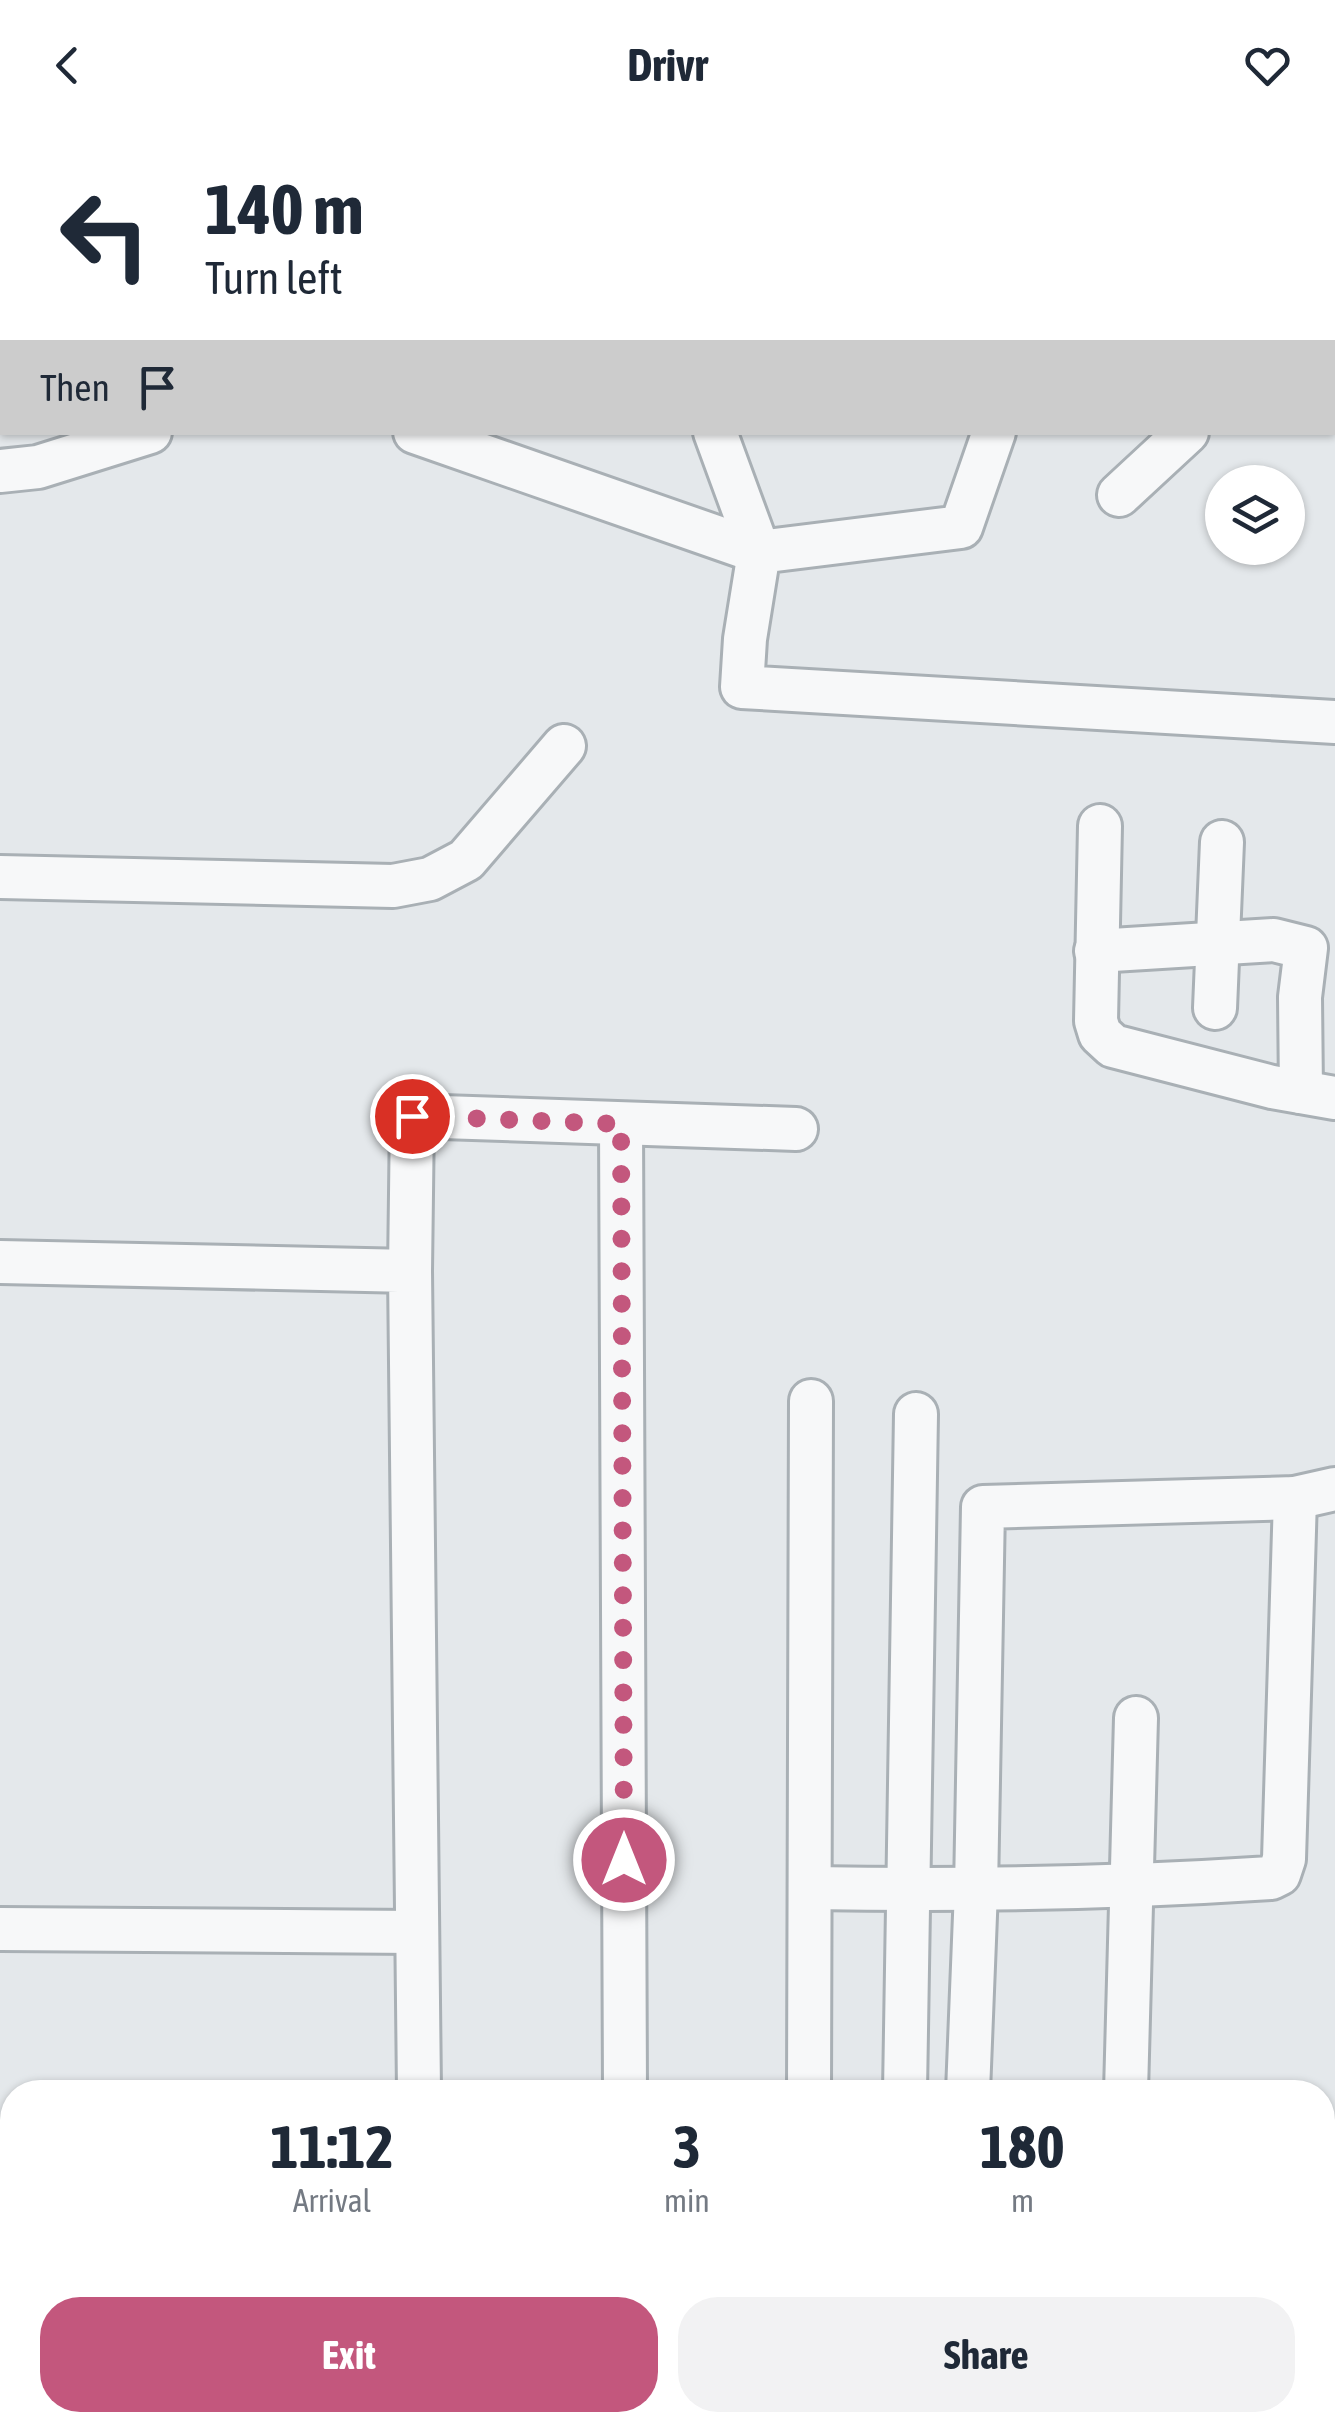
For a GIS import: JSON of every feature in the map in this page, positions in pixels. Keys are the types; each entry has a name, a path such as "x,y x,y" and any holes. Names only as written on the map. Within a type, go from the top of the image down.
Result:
{"street":[{"path":"0,472 38,468 141,435"},
{"path":"716,435 759,552 744,639 742,687 1335,722"},
{"path":"436,436 759,552 961,527 993,435"},
{"path":"1118,496 1184,435"},
{"path":"0,877 364,886 393,886 430,879 466,860 564,746"},
{"path":"1096,951 1274,940 1306,948 1300,998 1318,1095 1113,1046 1100,1034 1096,1020 1096,951 1100,826"},
{"path":"1215,1008 1222,842"},
{"path":"418,2080 412,1116 796,1129"},
{"path":"621,1124 624,2080"},
{"path":"0,1262 410,1271"},
{"path":"809,2080 811,1402"},
{"path":"905,2080 916,1414"},
{"path":"811,1888 1132,1887 1272,1878 1284,1868 1315,1494 983,1508 915,1504"},
{"path":"968,2080 983,1508"},
{"path":"1126,2080 1136,1718"},
{"path":"0,1929 417,1932"}],"route":[{"path":"412,1116 621,1124 624,1860"}]}
